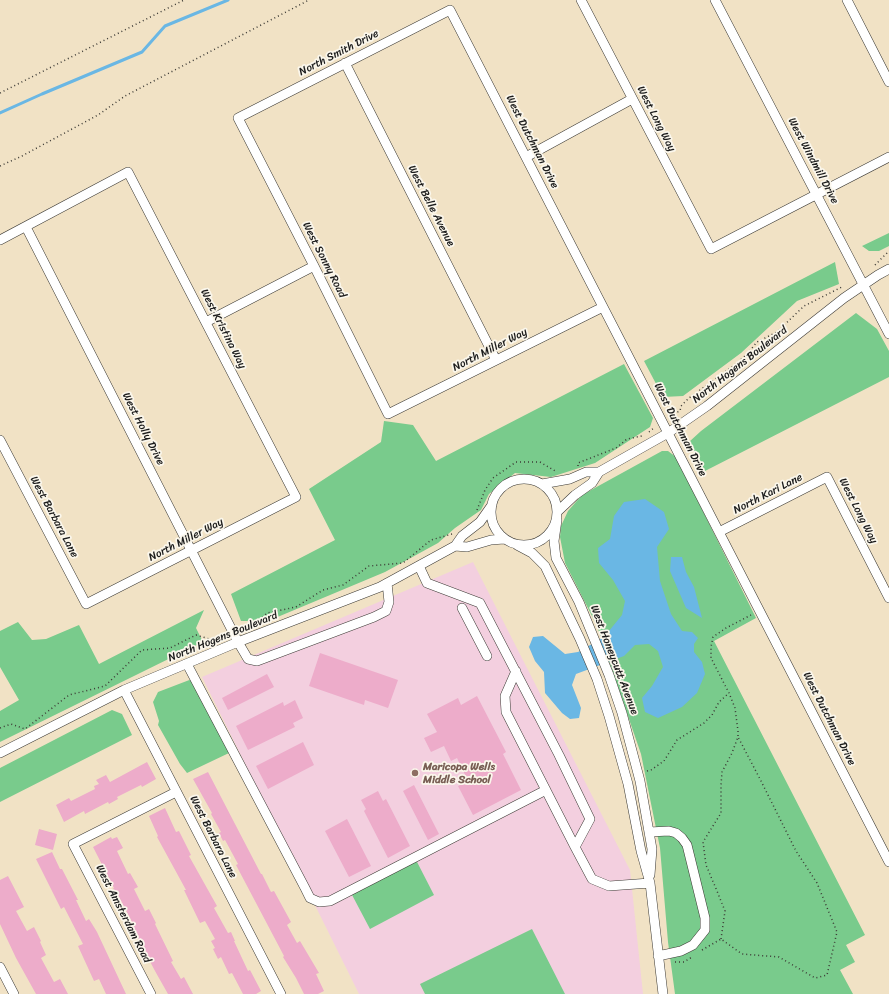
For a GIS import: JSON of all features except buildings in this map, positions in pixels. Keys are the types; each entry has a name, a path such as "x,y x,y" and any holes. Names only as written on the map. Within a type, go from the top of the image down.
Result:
{"street":[{"name":"West Long Way","path":"581,0 711,250 816,195"},
{"name":"West Windmill Drive","path":"715,0 889,334"},
{"path":"847,0 889,82"},
{"name":"North Smith Drive","path":"238,118 450,10"},
{"name":"West Dutchman Drive","path":"450,10 889,862"},
{"name":"West Belle Avenue","path":"345,63 496,360"},
{"path":"526,156 632,99"},
{"name":"West Sonny Road","path":"238,118 388,414"},
{"path":"816,195 889,157"},
{"name":"West Kristina Way","path":"26,227 128,172 296,497"},
{"path":"0,240 26,227"},
{"name":"West Holly Drive","path":"26,227 233,633 248,659 257,661 374,617 386,611 389,602 387,583"},
{"path":"206,322 314,266"},
{"name":"North Hogens Boulevard","path":"557,516 575,495 592,483 599,472 668,433 708,406 844,298 863,284 889,269"},
{"name":"North Miller Way","path":"388,414 603,306"},
{"name":"West Barbara Lane","path":"0,440 86,604"},
{"name":"North Hogens Boulevard","path":"542,484 570,479 586,472 599,472"},
{"name":"West Long Way","path":"827,477 889,598"},
{"name":"North Kari Lane","path":"719,532 827,477"},
{"path":"522,479 532,480 542,484 550,492 555,501 557,516 553,530 546,538 527,546 516,545 504,539 493,524 491,514 492,505 496,495 502,487 511,482 522,479"},
{"name":"North Miller Way","path":"86,604 296,497"},
{"name":"North Hogens Boulevard","path":"0,753 124,690 238,642 387,583 455,546 462,536 480,522 492,505"},
{"name":"West Honeycutt Avenue","path":"557,516 554,541 556,558 579,602 609,675 622,713 638,773 652,849 650,883"},
{"name":"North Hogens Boulevard","path":"455,546 467,547 491,540 504,539"},
{"name":"West Honeycutt Avenue","path":"516,545 532,553 544,566 580,638 597,679 628,784 641,851 650,883 663,994"},
{"path":"419,566 427,583 480,602 559,755 590,819 575,847"},
{"path":"462,608 487,656"},
{"path":"187,664 310,898 319,902 330,901 546,790"},
{"path":"516,671 505,696 506,712 592,879 609,886 650,883"},
{"name":"West Barbara Lane","path":"124,690 281,994"},
{"name":"West Amsterdam Road","path":"151,994 73,844 176,792"},
{"path":"649,832 669,831 676,833 685,841 705,918 705,930 693,945 659,960"},
{"path":"0,967 14,994"}],"path":[{"path":"0,93 184,0"},
{"path":"0,166 22,156 98,115 124,96 308,0"},
{"path":"875,266 889,251"},
{"path":"649,432 661,419 680,411 681,406 689,398 736,364 757,342 777,332 804,306 846,285"},
{"path":"577,476 578,463 616,448 627,439 644,436"},
{"path":"476,513 477,506 484,490 493,478 516,462 540,462 558,472"},
{"path":"252,628 267,613 296,607 323,590 343,584 369,566 402,563 431,540 458,532"},
{"path":"721,939 742,954 779,957 815,978 827,975 837,932 818,883 796,851 738,738 736,716 729,693 711,658 713,637 759,610"},
{"path":"0,728 11,724 25,730 69,695 105,686 142,650 170,648 196,635 215,642 233,633"},
{"path":"638,773 651,770 664,761 677,740 704,723 712,715 718,702 729,693"},
{"path":"721,939 725,911 718,890 706,865 703,842 721,813 722,772 738,738"},
{"path":"701,951 721,939"},
{"path":"659,960 684,962 695,954"}],"shaded area":[{"name":"Maricopa Wells Middle School","path":"473,562 630,870 643,994 359,994 202,677"}],"green space":[{"path":"889,233 889,246 879,251 869,251 862,246"},
{"path":"835,262 839,284 797,301 741,353 683,396 663,397 644,361"},
{"path":"856,313 877,329 889,351 889,377 705,471 689,442 701,431"},
{"path":"624,364 653,418 650,427 595,463 551,477 515,473 489,494 481,510 455,528 438,543 385,572 268,621 241,621 231,594 335,540 309,489 381,442 384,421 413,425 436,461"},
{"path":"662,451 668,451 676,457 756,618 714,641 865,935 846,945 855,962 840,970 853,994 675,994 668,942 660,848 641,754 597,626 565,563 560,537 561,526 568,511 582,495"},
{"path":"204,610 196,628 203,642 0,742 0,711 19,700 0,667 0,631 18,622 32,640 46,639 79,625 99,664"},
{"path":"192,679 229,753 187,773 180,764 158,725 159,721 153,702 158,692"},
{"path":"112,710 122,714 132,735 0,802 0,768"},
{"path":"416,860 434,895 370,929 351,893"},
{"path":"532,929 565,994 425,994 420,984"}],"water":[{"path":"645,499 664,512 669,529 657,547 660,581 671,614 682,631 692,632 698,638 694,644 694,652 702,662 705,674 697,693 682,707 658,718 645,712 642,698 652,686 663,667 658,651 649,644 635,645 624,656 576,674 572,685 581,708 579,718 570,719 562,713 545,693 544,672 535,661 529,647 533,637 543,636 565,654 578,652 604,637 622,615 625,601 613,580 599,563 598,548 610,539 614,516 624,502"},
{"path":"671,557 682,557 686,572 694,587 702,618 686,608 670,571"}],"waterway":[{"path":"0,113 142,52 165,26 228,0"}],"place":[{"name":"Maricopa Wells Middle School","path":"415,773"}]}
